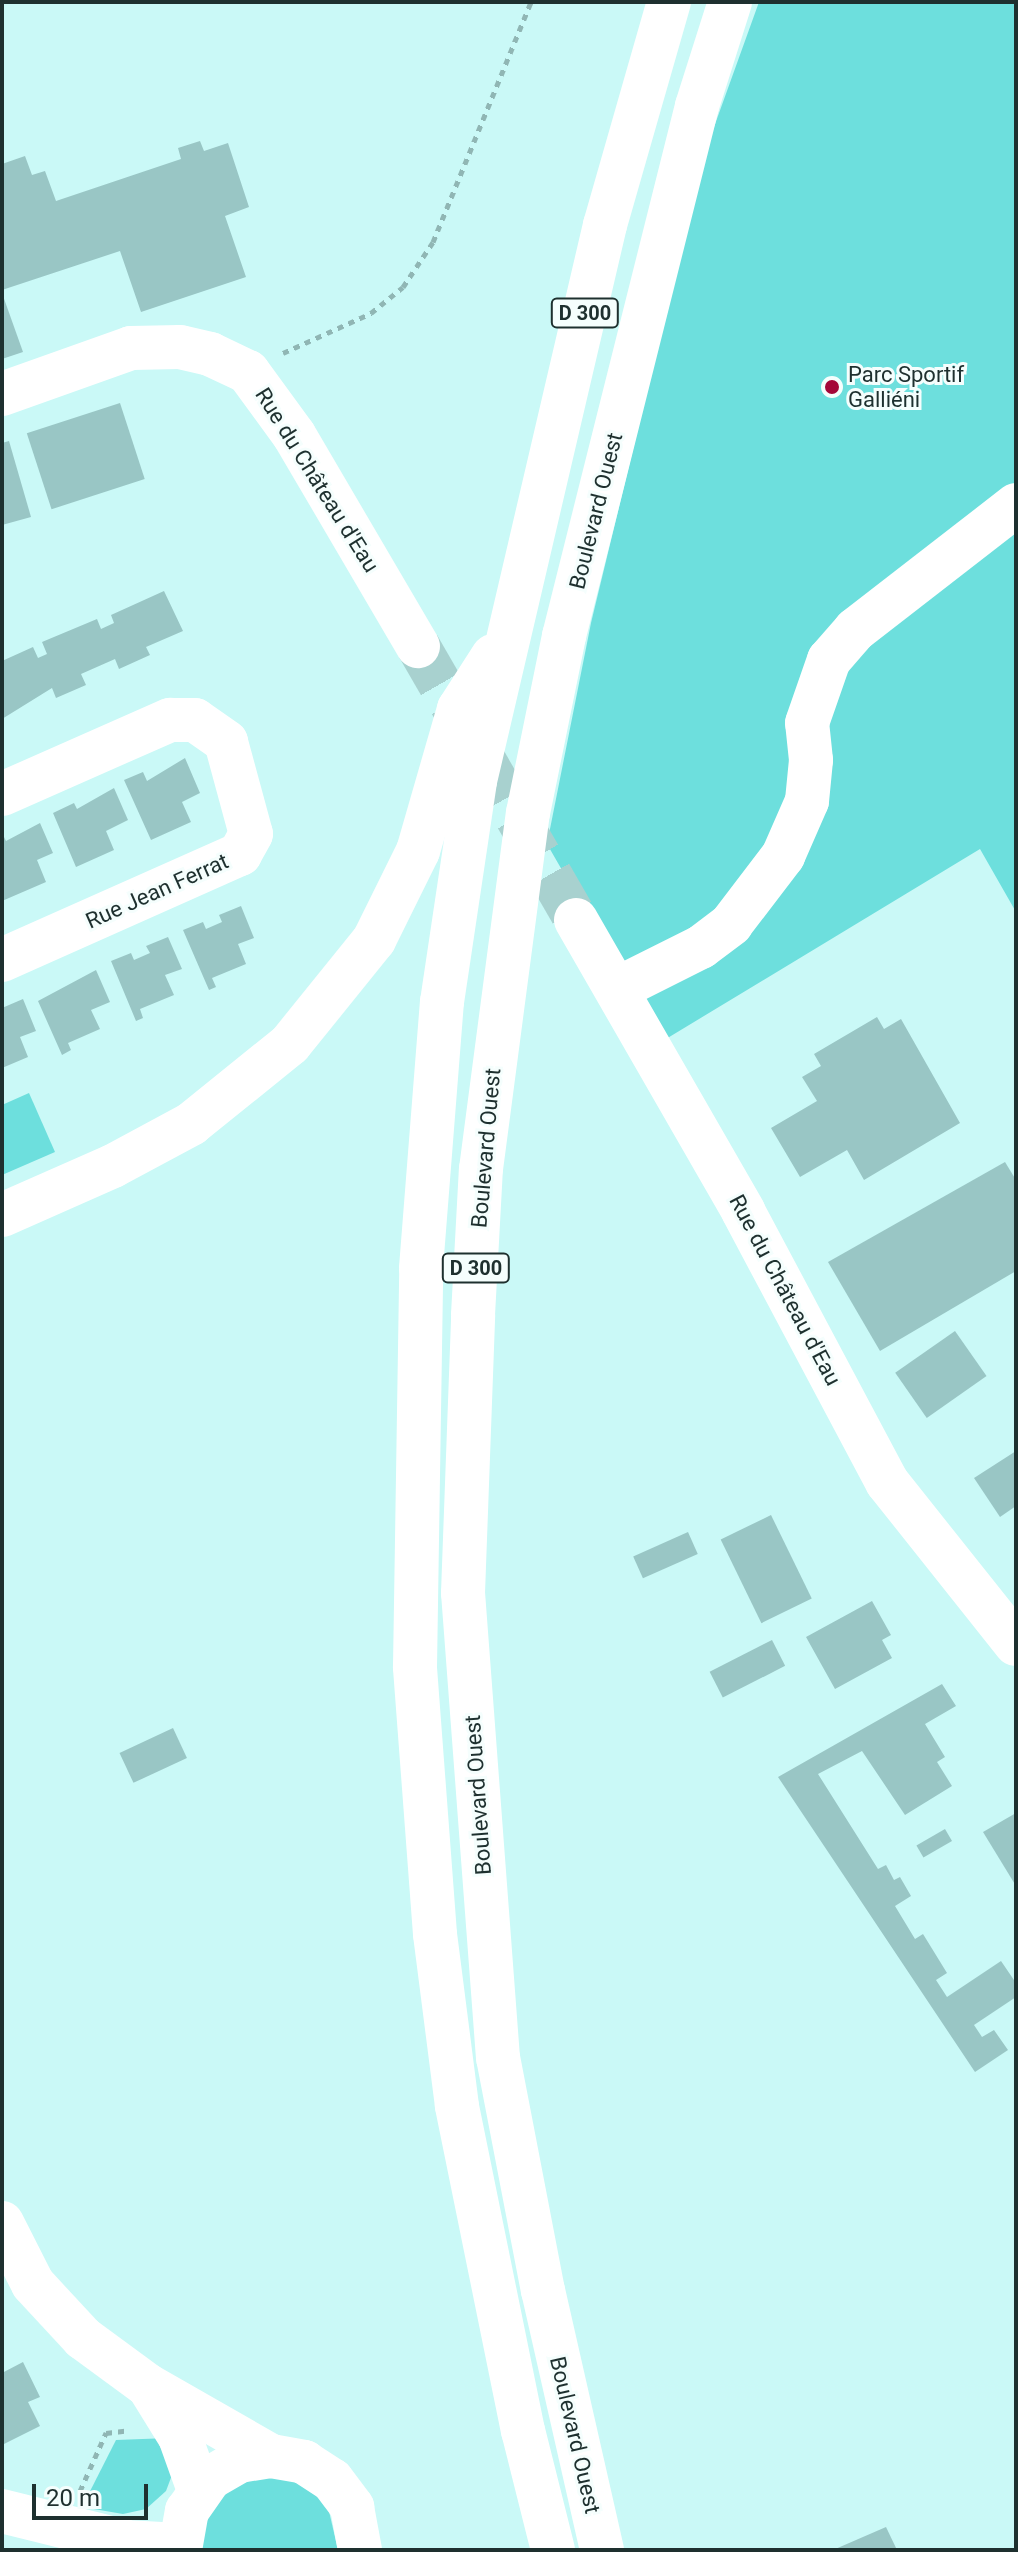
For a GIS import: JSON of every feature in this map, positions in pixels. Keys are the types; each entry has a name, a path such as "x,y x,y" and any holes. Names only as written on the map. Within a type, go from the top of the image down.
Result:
{"main road":[{"name":"D 300","path":"553,2550 523,2431 457,2106 435,1934 415,1667 421,1268 442,1002 475,781 605,225 669,2"},
{"name":"Boulevard Ouest","path":"602,2550 543,2291 498,2058 463,1593 474,1301 481,1169 531,798 564,636 697,106 730,2"},
{"name":"Rue du Château d'Eau","path":"2,394 131,348 180,347 210,354 248,372 294,435 418,646"},
{"path":"617,989 701,947 731,924 783,856 807,801 811,760 807,723 829,660 855,630 1016,505"},
{"path":"2,1215 113,1166 191,1124 290,1044 329,1000 374,940 418,851 459,709 511,627"},
{"name":"Rue Jean Ferrat","path":"2,794 170,720 195,720 226,742 251,834 240,854 2,960"},
{"name":"Rue du Château d'Eau","path":"576,920 743,1211 887,1482 1016,1644"},
{"path":"2,2223 33,2284 56,2314 147,2385 271,2456 304,2462 332,2480 352,2507 360,2550"},
{"path":"147,2385 174,2425 199,2490"},
{"path":"2,2511 126,2542 179,2548 183,2522 199,2490 231,2465 271,2456"}],"path":[{"path":"248,372 371,313 403,287 433,242 531,2"},
{"path":"64,2528 106,2433 174,2425"}],"shaded area":[{"name":"Parc Sportif Galliéni","path":"759,2 1016,2 1016,912 980,849 661,1042 547,844 591,623 705,152"},
{"path":"29,1093 55,1152 2,1175 2,1105"},
{"path":"169,2438 175,2467 166,2491 146,2509 123,2514 82,2507 116,2440"},
{"path":"271,2473 313,2489 328,2507 338,2550 202,2550 203,2526 228,2488"}],"building":[{"path":"200,141 204,151 228,143 249,207 225,216 246,277 141,312 120,251 2,290 2,164 25,156 32,175 45,171 56,201 181,159 178,148"},
{"path":"2,293 23,352 2,359"},
{"path":"120,403 145,479 52,509 27,433"},
{"path":"9,441 31,517 2,525 2,443"},
{"path":"164,591 183,631 146,647 150,655 119,669 115,659 81,674 86,685 56,698 52,688 2,719 2,661 33,647 38,658 47,654 42,642 97,619 101,629 114,623 111,615"},
{"path":"185,758 200,793 182,802 191,822 151,840 124,780 143,772 147,781"},
{"path":"114,788 128,820 106,831 114,850 76,867 53,813 74,803 77,809"},
{"path":"40,823 53,853 37,860 46,882 2,901 2,833 6,841"},
{"path":"241,906 254,938 238,944 246,964 212,978 216,987 209,990 183,930 203,922 206,929 222,922 219,915"},
{"path":"168,937 182,969 165,975 174,995 140,1009 143,1018 136,1021 111,961 131,953 134,960 150,953 146,946"},
{"path":"96,970 110,1002 91,1010 100,1029 68,1043 71,1050 62,1055 38,1001"},
{"path":"23,999 36,1031 20,1037 28,1057 2,1068 2,1008"},
{"path":"877,1017 884,1029 901,1019 960,1123 864,1180 847,1150 800,1177 771,1128 817,1101 802,1077 821,1066 814,1054"},
{"path":"1005,1162 1016,1180 1016,1271 880,1351 828,1262"},
{"path":"955,1331 987,1376 927,1418 895,1373"},
{"path":"1016,1451 1016,1506 1000,1517 974,1478"},
{"path":"771,1515 812,1599 761,1623 721,1540"},
{"path":"688,1532 698,1554 643,1578 633,1556"},
{"path":"872,1601 891,1635 882,1640 892,1658 835,1689 806,1637"},
{"path":"772,1640 785,1666 723,1698 710,1672"},
{"path":"942,1684 956,1706 925,1724 945,1757 937,1762 952,1786 905,1815 862,1751 818,1774 878,1869 886,1865 894,1880 900,1877 911,1896 895,1906 915,1939 923,1934 947,1973 936,1980 947,1997 1001,1961 1016,1983 1016,1997 974,2025 982,2037 994,2030 1008,2050 975,2072 778,1777"},
{"path":"173,1728 187,1758 133,1783 120,1753"},
{"path":"1016,1813 1016,1886 983,1832"},
{"path":"945,1829 952,1841 923,1858 916,1846"},
{"path":"23,2362 40,2397 28,2402 40,2426 2,2445 2,2373"},
{"path":"886,2527 897,2550 833,2550"}],"tunnel":[{"path":"418,646 576,920"}],"place":[{"name":"Parc Sportif Galliéni","path":"832,387"}]}
